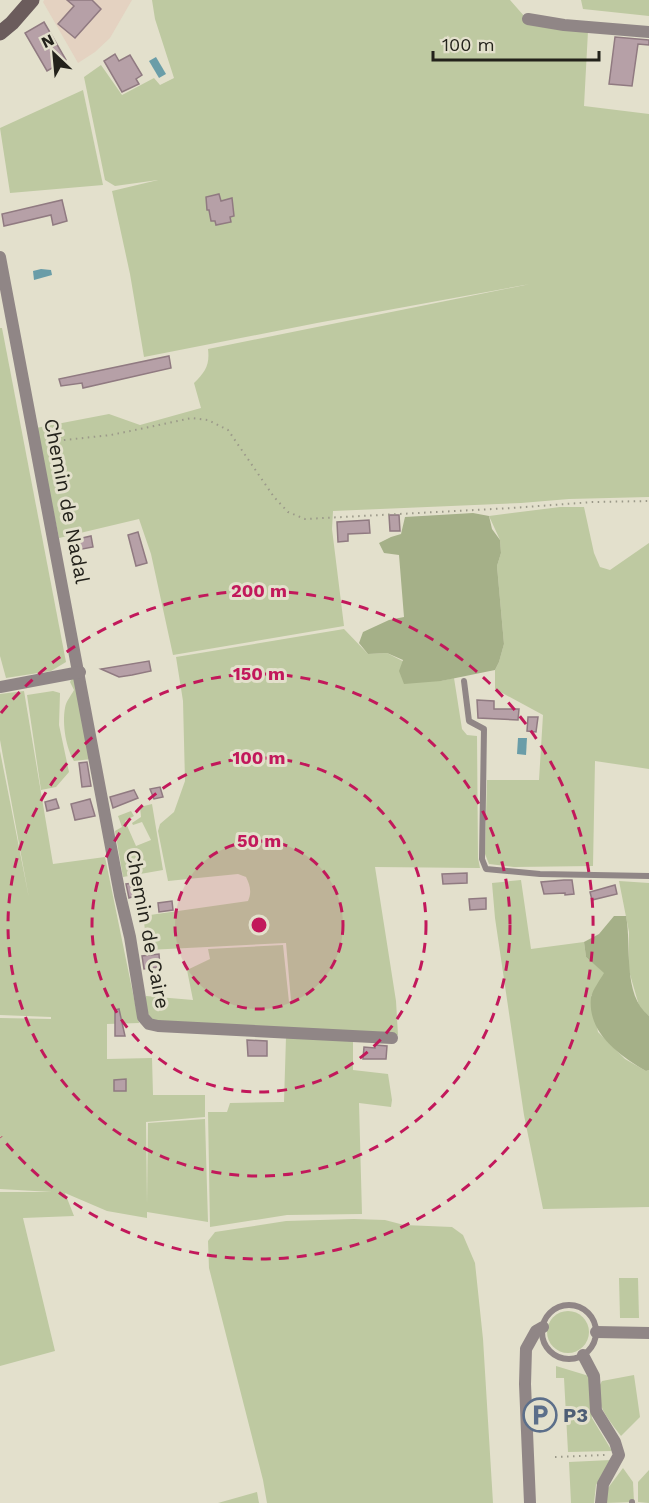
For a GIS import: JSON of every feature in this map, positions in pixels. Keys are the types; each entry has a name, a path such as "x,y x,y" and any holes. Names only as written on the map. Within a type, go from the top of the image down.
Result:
{"street":[{"path":"1,29 32,0"},
{"path":"528,19 564,25 649,32"},
{"name":"Chemin de Nadal","path":"0,257 80,672"},
{"path":"0,687 80,672"},
{"name":"Chemin de Caire","path":"80,672 143,1017 149,1024 158,1026 392,1038"},
{"path":"530,1503 525,1384 526,1349 536,1331 543,1327"},
{"path":"596,1332 649,1333"},
{"path":"583,1355 594,1376 596,1411 615,1442 619,1455 603,1484 601,1503"}],"lane":[{"path":"464,681 469,721 484,729 482,859 486,869 540,874 649,876"},
{"path":"566,1305 577,1306 587,1313 594,1324 596,1332 594,1343 583,1355 567,1359 553,1354 546,1347 542,1338 543,1327 545,1320 553,1310 566,1305"}],"path":[{"path":"36,443 111,435 192,418 208,420 228,430 274,497 288,512 305,519 593,502 649,501"},
{"path":"555,1457 619,1455"}],"shaded area":[{"path":"44,0 132,0 110,38 78,63 43,2"}],"green space":[{"path":"152,0 510,0 532,25 588,31 584,106 649,114 649,497 333,511 332,529 344,626 173,655 151,554 139,519 59,538 36,428 109,414 140,425 201,408 194,383 206,368 208,349 530,284 144,357 130,274 112,191 158,180 115,186 105,180 84,77 101,65 122,95 154,78 160,85 174,78 155,19"},
{"path":"581,0 649,0 649,16 583,9"},
{"path":"83,90 103,185 10,193 0,128"},
{"path":"0,328 2,328 66,662 51,671 6,678 0,656"},
{"path":"560,507 584,507 594,553 600,567 610,570 649,543 649,769 595,761 593,866 514,867 489,864 485,854 487,780 539,780 543,715 495,689 495,670 504,644 497,566 501,553 500,540 489,516"},
{"path":"473,513 489,516 492,529 500,540 501,553 497,566 504,644 499,662 495,670 441,681 404,684 399,671 403,660 387,653 368,654 359,643 363,632 389,620 404,617 399,555 384,553 379,543 401,534 405,517"},
{"path":"344,629 368,654 387,653 441,681 454,678 462,729 467,735 477,736 480,868 375,867 396,1001 398,1035 153,1021 146,1010 146,996 193,1000 187,970 210,959 208,949 283,945 289,1002 296,1002 291,1001 286,943 148,950 143,916 248,901 250,895 246,877 238,874 168,881 158,831 160,824 174,812 185,781 183,701 176,657"},
{"path":"78,676 92,759 74,761 67,743 64,714 66,703 74,690 70,682 72,678"},
{"path":"24,691 53,864 105,857 139,1023 107,1024 107,1059 152,1058 153,1095 205,1095 205,1117 146,1122 147,1204 148,1123 205,1119 208,1222 147,1212 147,1218 107,1211 65,1193 74,1216 23,1218 55,1351 0,1366 0,1192 52,1192 0,1189 0,1018 51,1019 51,1017 0,1015 0,751 29,898 0,740 0,694"},
{"path":"53,691 60,693 59,725 69,772 56,787 41,790 27,695"},
{"path":"152,804 163,870 123,877 115,831 122,827 118,816 131,811 134,816 125,821 136,846 151,840 142,822 133,825 132,823 141,817 140,807"},
{"path":"521,880 531,949 584,942 586,957 605,973 591,996 598,1032 625,1059 646,1071 649,1070 649,1207 543,1209 524,1115 495,918 492,883"},
{"path":"619,881 649,883 649,1016 640,1009 629,971 629,932"},
{"path":"614,916 626,916 631,983 641,1007 649,1016 649,1070 646,1071 625,1058 607,1042 594,1022 591,1010 592,994 604,973 586,957 584,942 599,934"},
{"path":"286,1037 353,1039 353,1070 388,1074 391,1107 359,1103 362,1214 287,1215 210,1227 208,1112 227,1112 230,1103 284,1102"},
{"path":"385,1220 404,1225 452,1227 463,1235 475,1263 483,1339 493,1503 267,1503 209,1268 208,1241 215,1232 286,1221"},
{"path":"619,1278 638,1278 639,1318 620,1318"},
{"path":"568,1311 583,1317 589,1332 583,1347 568,1353 553,1347 547,1332 553,1317"},
{"path":"556,1366 589,1376 592,1418 612,1451 568,1452 564,1378 556,1378"},
{"path":"634,1375 640,1417 621,1436 603,1410 598,1395 599,1388 602,1381"},
{"path":"611,1460 596,1485 594,1503 571,1503 569,1462"},
{"path":"623,1468 633,1482 634,1502 605,1503 608,1488"},
{"path":"649,1470 649,1503 638,1502 638,1482"},
{"path":"257,1492 259,1503 218,1503"}],"water":[{"path":"156,57 166,74 159,78 149,61"},
{"path":"51,270 52,275 34,280 33,271"},
{"path":"518,738 527,738 526,755 517,754"}],"building":[{"path":"67,0 92,0 101,9 75,38 58,24 74,6"},
{"path":"44,22 66,60 47,71 25,33"},
{"path":"615,37 649,40 649,45 638,44 632,86 609,84"},
{"path":"115,54 119,61 130,55 142,75 136,79 139,84 122,92 104,61"},
{"path":"219,194 221,201 232,198 234,216 230,217 231,222 216,225 215,221 211,221 209,210 207,210 206,197"},
{"path":"62,200 67,221 53,225 51,215 4,226 2,214"},
{"path":"169,356 171,368 83,388 82,383 61,386 59,379"},
{"path":"389,515 399,515 400,531 390,531"},
{"path":"369,520 370,533 348,534 348,541 338,542 337,522"},
{"path":"138,532 147,563 136,566 128,535"},
{"path":"91,536 93,547 72,551 69,541"},
{"path":"149,661 151,671 132,675 119,677 101,669"},
{"path":"477,700 494,701 494,709 519,709 518,720 478,718"},
{"path":"528,717 538,717 536,732 527,731"},
{"path":"87,762 91,786 82,787 79,763"},
{"path":"160,787 163,797 154,799 150,789"},
{"path":"134,790 138,798 113,808 110,797"},
{"path":"56,799 59,808 47,811 45,802"},
{"path":"90,799 95,816 75,820 71,804"},
{"path":"467,873 467,883 443,884 442,874"},
{"path":"572,880 574,894 544,894 541,882"},
{"path":"142,882 146,892 129,898 126,884"},
{"path":"615,885 617,894 592,900 590,892"},
{"path":"486,898 486,909 470,910 469,899"},
{"path":"172,901 173,910 159,912 158,903"},
{"path":"159,954 160,967 144,969 142,956"},
{"path":"119,1009 125,1036 115,1036 115,1010"},
{"path":"247,1040 267,1041 267,1056 248,1056"},
{"path":"375,1045 387,1046 386,1059 363,1059 364,1047 375,1048"},
{"path":"126,1079 126,1091 114,1091 114,1080"}],"place":[{"name":"P3","path":"540,1415"}]}
